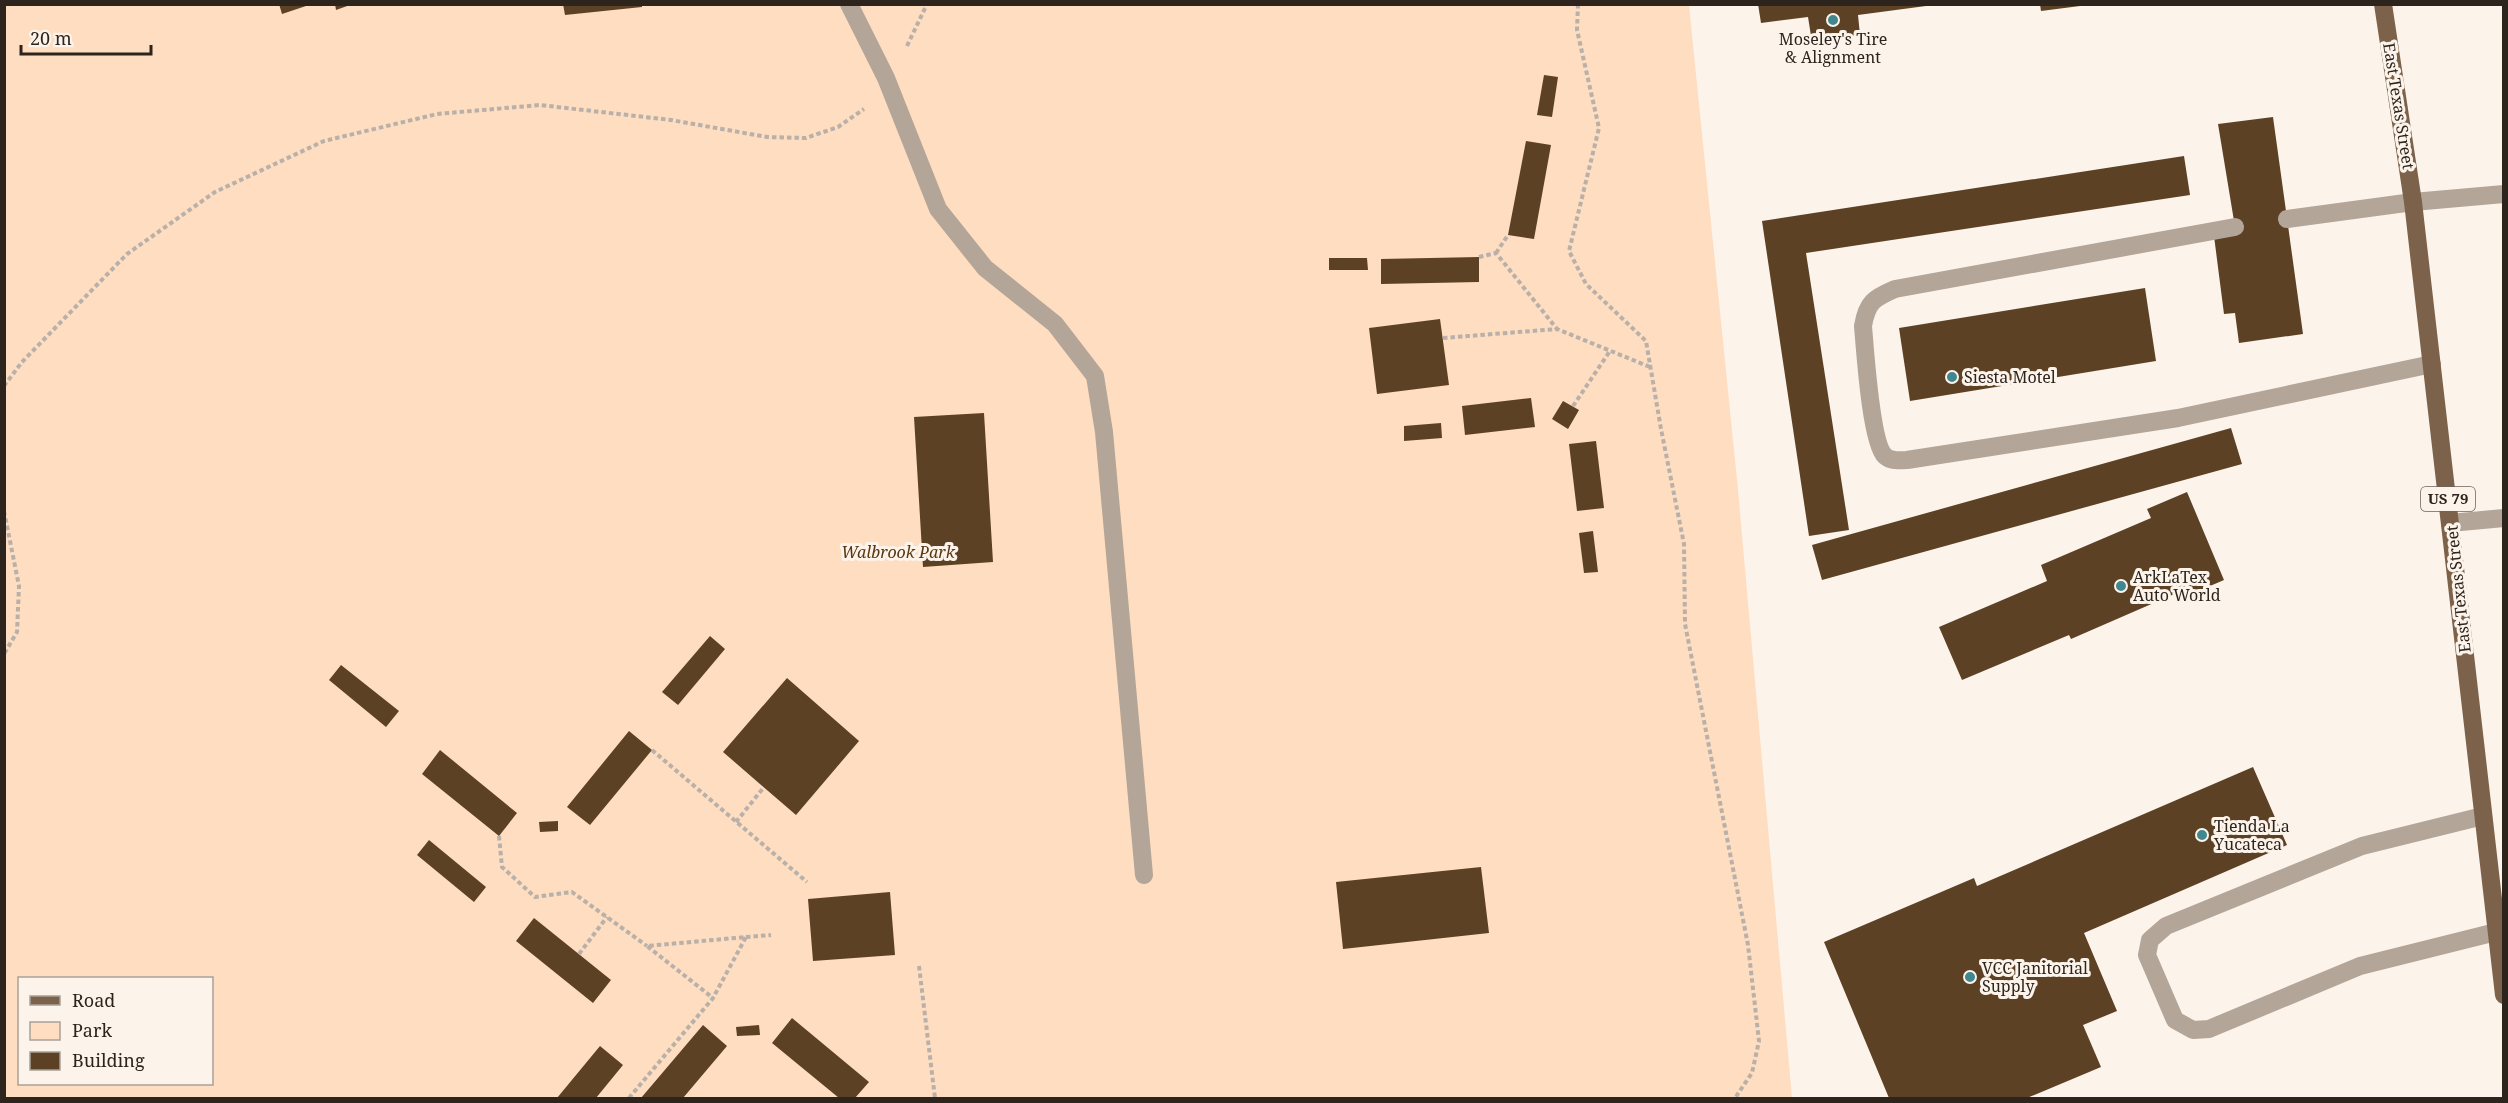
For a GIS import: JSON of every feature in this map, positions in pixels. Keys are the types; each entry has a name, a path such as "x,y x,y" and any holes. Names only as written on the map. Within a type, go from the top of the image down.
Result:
{"main road":[{"name":"East Texas Street","path":"2384,4 2413,202 2483,816 2500,930 2504,995"}],"street":[{"path":"849,4 886,78 938,208 986,268 1055,324 1095,376 1104,432 1144,875"},
{"path":"2287,219 2413,202 2504,194"},
{"path":"2235,227 1895,289 1877,297 1865,309 1863,326 1876,434 1884,455 1894,461 1907,460 2178,418 2278,399 2432,364"},
{"path":"2451,523 2504,518"},
{"path":"2483,816 2362,846 2166,926 2150,940 2147,955 2175,1020 2193,1030 2209,1029 2360,966 2500,930"}],"path":[{"path":"4,387 22,362 127,254 215,192 324,141 437,114 540,105 670,120 767,137 806,138 838,127 868,106 916,32 927,4"},
{"path":"1578,4 1576,30 1599,128 1569,251 1587,284 1646,341 1684,544 1685,624 1748,945 1759,1041 1752,1073 1735,1098"},
{"path":"1479,257 1496,253 1508,235"},
{"path":"1496,253 1557,329"},
{"path":"1443,338 1557,329 1651,367"},
{"path":"1573,406 1610,351"},
{"path":"4,511 19,586 17,632 4,654"},
{"path":"652,750 807,882"},
{"path":"736,822 764,787"},
{"path":"499,836 502,867 535,897 572,892 647,946 713,998"},
{"path":"579,954 607,917"},
{"path":"647,946 771,935"},
{"path":"628,1098 713,998 746,937"},
{"path":"919,966 935,1098"}],"green space":[{"name":"Walbrook Park","path":"4,5 1689,5 1738,490 1792,1098 5,1098"}],"building":[{"path":"279,4 309,4 309,5 282,14"},
{"path":"335,4 350,4 350,5 336,10"},
{"path":"563,4 642,4 642,7 565,15"},
{"name":"Moseley's Tire & Alignment","path":"1758,4 1926,4 1926,6 1858,15 1860,35 1812,42 1808,17 1761,23"},
{"path":"2040,4 2080,4 2080,6 2041,11"},
{"path":"1544,75 1558,77 1552,117 1537,115"},
{"path":"2273,117 2303,334 2239,343 2235,313 2224,314 2214,236 2235,227 2218,124"},
{"path":"1526,141 1551,145 1534,239 1508,235"},
{"path":"2184,156 2190,195 1806,253 1849,530 1809,536 1762,221"},
{"path":"1479,257 1479,282 1381,284 1381,259"},
{"path":"1329,258 1367,258 1368,270 1329,270"},
{"path":"2145,288 2156,361 1910,401 1899,328"},
{"path":"1440,319 1449,385 1377,394 1369,328"},
{"path":"1531,398 1535,427 1465,435 1462,406"},
{"path":"1563,401 1579,410 1568,429 1552,419"},
{"path":"984,413 993,562 923,567 914,417"},
{"path":"1441,423 1442,438 1404,441 1404,426"},
{"path":"2231,428 2242,464 1822,580 1812,545"},
{"path":"1596,441 1604,508 1577,511 1569,444"},
{"name":"ArkLaTex Auto World","path":"2187,492 2224,580 2182,598 2179,592 2071,639 2069,635 1962,680 1939,627 2047,581 2041,565 2151,518 2147,509"},
{"path":"1593,531 1598,572 1584,573 1579,533"},
{"path":"710,636 725,649 678,705 662,692"},
{"path":"341,665 399,711 386,727 329,680"},
{"path":"787,678 859,741 796,815 723,752"},
{"path":"629,731 652,750 590,825 567,807"},
{"path":"440,750 517,813 499,836 422,774"},
{"name":"VCC Janitorial Supply","path":"2253,767 2287,845 2084,933 2117,1011 2083,1025 2101,1067 2027,1098 1889,1098 1824,942 1974,878 1977,886"},
{"path":"558,821 558,831 540,832 539,822"},
{"path":"429,840 486,887 474,902 417,855"},
{"path":"1481,867 1489,933 1343,949 1336,882"},
{"path":"890,892 895,955 813,961 808,899"},
{"path":"534,918 611,980 593,1003 516,941"},
{"path":"792,1018 869,1082 855,1098 839,1098 772,1043"},
{"path":"703,1025 727,1046 683,1098 641,1098"},
{"path":"759,1025 760,1035 737,1036 736,1027"},
{"path":"600,1046 623,1065 596,1098 557,1098"}],"place":[{"name":"Moseley's Tire & Alignment","path":"1833,20"},
{"name":"Siesta Motel","path":"1952,377"},
{"name":"ArkLaTex Auto World","path":"2121,586"},
{"name":"Tienda La Yucateca","path":"2202,835"},
{"name":"VCC Janitorial Supply","path":"1970,977"}]}
